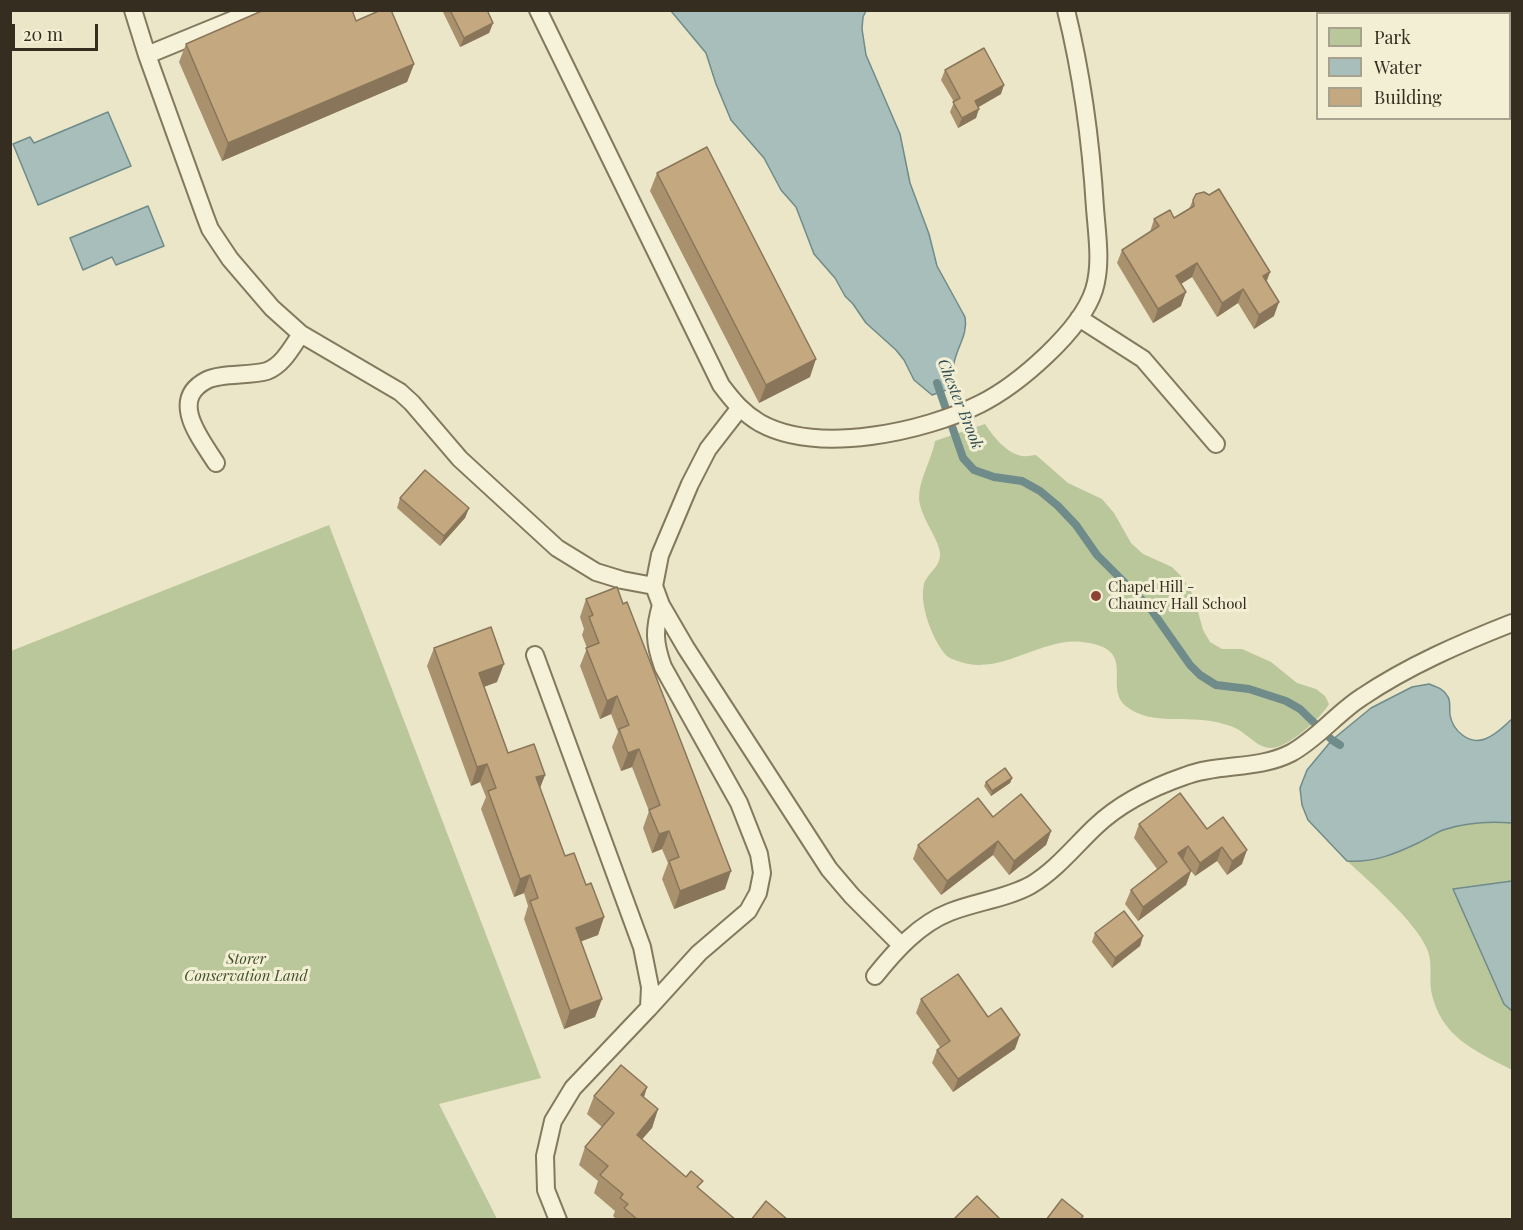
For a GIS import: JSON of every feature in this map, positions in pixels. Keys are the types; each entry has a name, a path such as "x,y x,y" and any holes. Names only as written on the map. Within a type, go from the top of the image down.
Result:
{"lane":[{"path":"133,10 210,229 252,286 286,322 301,334 400,393 412,403 460,459 557,548 596,572 654,586"},
{"path":"147,55 257,10"},
{"path":"538,10 721,385 739,409 762,424 784,431 814,437 860,438 893,433 928,422 967,409 1002,391 1036,364 1063,338 1079,318 1094,291 1098,267 1098,240 1090,144 1077,55 1066,10"},
{"path":"1079,318 1143,359 1216,444"},
{"path":"216,463 190,422 188,405 194,391 208,380 268,370 282,361 301,334"},
{"path":"739,409 708,449 690,484 660,555 654,586 661,605 686,648 829,869 852,896 901,945"},
{"path":"558,1220 546,1190 545,1156 553,1121 573,1088 707,945 748,911 758,892 762,873 759,855 739,803 663,667 656,648 655,628 661,605"},
{"path":"875,976 901,945 934,920 949,912 1030,886 1057,866 1097,825 1142,793 1188,775 1268,762 1298,749 1364,696 1452,647 1512,623"},
{"path":"535,655 642,947 651,987 649,1008"}],"green space":[{"path":"985,424 1005,448 1024,456 1036,455 1068,483 1102,499 1114,513 1131,543 1143,554 1172,567 1183,578 1194,597 1203,630 1210,642 1222,649 1242,649 1271,662 1297,683 1316,689 1325,696 1329,704 1325,710 1295,738 1279,746 1267,748 1238,729 1224,724 1205,720 1159,718 1137,713 1127,707 1120,699 1117,689 1115,660 1110,652 1100,646 1082,642 1066,642 987,664 971,664 946,656 931,630 923,601 924,584 936,566 940,553 920,505 920,491 935,441"},
{"name":"Storer Conservation Land","path":"329,525 541,1078 439,1104 497,1219 11,1219 11,651"},
{"path":"1487,821 1512,823 1512,1070 1472,1048 1451,1031 1442,1020 1431,990 1430,959 1421,938 1391,902 1347,861 1384,856 1446,829"}],"water":[{"path":"671,11 866,11 862,29 866,55 900,134 910,183 929,234 937,266 965,317 964,333 953,366 952,388 932,395 914,380 896,350 866,323 845,296 835,278 814,254 796,207 781,190 764,158 731,120 706,53"},
{"path":"108,112 131,166 38,205 13,144 30,137 34,143"},
{"path":"148,206 164,246 116,265 112,257 83,270 70,238"},
{"path":"1429,684 1446,694 1454,726 1468,738 1485,739 1512,719 1512,823 1486,822 1461,825 1443,830 1384,857 1366,861 1347,861 1308,820 1302,805 1300,788 1307,770 1332,740 1371,708 1412,687"},
{"path":"1512,881 1512,1011 1504,1004 1453,889"}],"building":[{"path":"264,10 352,10 356,21 381,10 391,10 414,64 228,143 186,44"},
{"path":"450,10 487,10 493,23 464,38"},
{"path":"984,48 1004,85 975,101 979,109 962,118 953,102 960,98 945,70"},
{"path":"707,147 816,359 766,385 657,173"},
{"path":"1219,189 1270,272 1263,276 1279,302 1259,315 1243,289 1222,303 1197,263 1176,276 1186,292 1158,309 1122,250 1159,226 1154,219 1170,210 1174,218 1194,206 1193,200 1196,194 1204,192 1209,195"},
{"path":"425,470 469,508 444,536 400,498"},
{"path":"617,587 623,604 627,602 731,871 680,891 669,861 679,857 669,831 659,834 649,810 660,805 639,749 628,753 619,729 629,725 617,696 607,701 586,648 599,643 589,617 593,615 586,599"},
{"path":"491,627 504,664 479,673 508,753 534,744 545,775 536,777 565,856 574,853 586,885 591,883 604,917 576,928 602,999 570,1011 530,901 538,898 530,875 520,879 488,791 496,788 487,764 477,767 434,648"},
{"path":"1005,768 1012,778 992,791 986,782"},
{"path":"1180,793 1207,829 1223,817 1247,850 1232,861 1222,847 1200,863 1188,846 1178,853 1191,871 1143,907 1131,890 1167,862 1139,824"},
{"path":"1021,794 1051,831 1014,861 998,841 947,881 918,845 978,798 993,817"},
{"path":"1124,911 1143,936 1115,958 1095,933"},
{"path":"958,974 988,1017 1001,1008 1020,1035 958,1079 937,1050 950,1041 921,999"},
{"path":"621,1065 647,1087 641,1095 658,1109 637,1135 686,1177 691,1171 703,1181 697,1187 736,1220 638,1220 624,1208 628,1204 620,1198 623,1194 600,1175 608,1166 585,1147 614,1113 594,1096"},
{"path":"977,1196 1001,1220 953,1220"},
{"path":"1062,1199 1083,1216 1080,1220 1046,1220"},
{"path":"766,1201 788,1220 751,1220"}],"waterway":[{"name":"Chester Brook","path":"937,383 963,458 974,470 994,477 1022,481 1040,491 1058,506 1076,525 1097,555 1150,608 1190,665 1200,675 1216,685 1249,689 1286,701 1300,709 1340,745"}],"place":[{"name":"Chapel Hill - Chauncy Hall School","path":"1096,596"}]}
